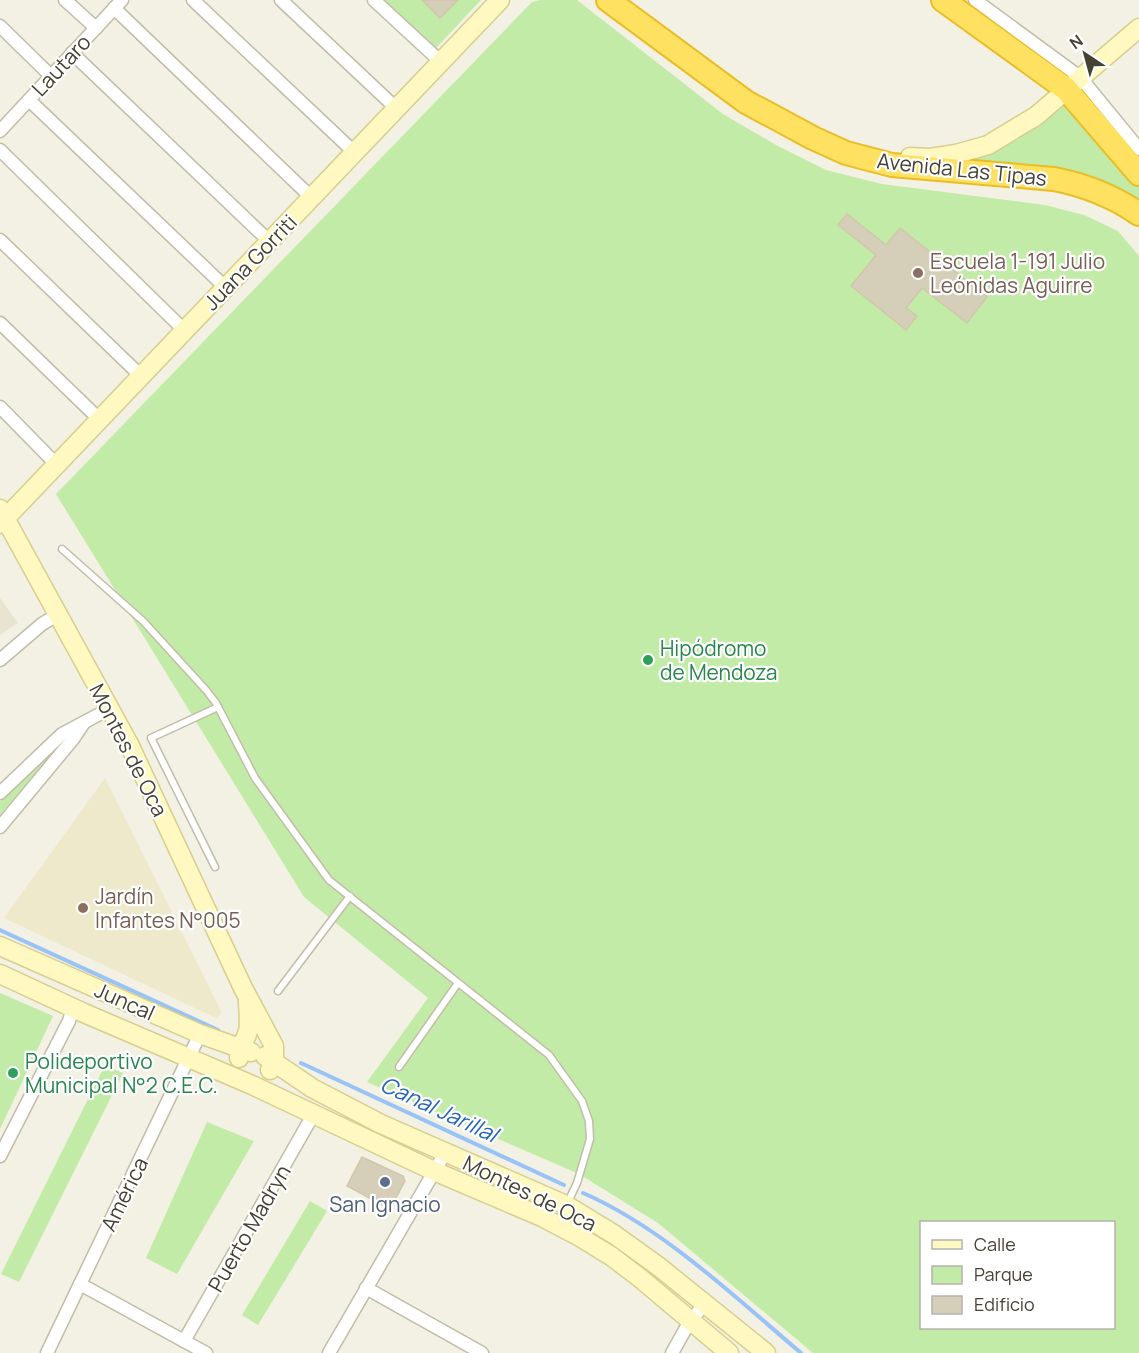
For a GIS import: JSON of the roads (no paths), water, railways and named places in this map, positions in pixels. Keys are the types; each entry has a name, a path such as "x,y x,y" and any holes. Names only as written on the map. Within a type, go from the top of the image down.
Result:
{"highway":[{"name":"Avenida Las Tipas","path":"608,0 746,102 846,153 892,165 1054,179 1076,183 1113,198 1139,214"},
{"path":"943,0 1073,83 1139,174"}],"main road":[{"name":"Juana Gorriti","path":"2,517 57,465 500,0"},
{"path":"846,153 930,158 988,145 1036,116 1139,28"},
{"name":"Montes de Oca","path":"2,517 129,744 247,997 274,1046 256,1058"},
{"name":"Juncal","path":"0,946 256,1058"},
{"name":"Juncal","path":"0,974 247,1083"},
{"name":"Montes de Oca","path":"247,997 248,1030 245,1039 256,1058 381,1124 566,1205 615,1235 706,1303 766,1353"},
{"path":"256,1058 265,1080 261,1084 247,1083 236,1070 256,1058"},
{"name":"Montes de Oca","path":"247,1083 434,1171 542,1217 580,1237 619,1262 729,1353"}],"street":[{"path":"65,0 96,28"},
{"path":"193,0 354,152"},
{"path":"281,0 397,109"},
{"path":"374,0 441,62"},
{"path":"975,0 1073,83 1139,149"},
{"path":"118,4 312,198"},
{"name":"Lautaro","path":"0,131 118,4"},
{"path":"0,26 51,76"},
{"path":"72,53 270,242"},
{"path":"29,100 225,287"},
{"path":"0,150 184,330"},
{"path":"0,240 141,376"},
{"path":"0,323 100,420"},
{"path":"0,407 57,465"},
{"path":"0,660 42,624 57,615"},
{"path":"0,794 62,734 110,709"},
{"path":"0,827 84,723"},
{"path":"0,1156 73,1008"},
{"name":"América","path":"47,1353 200,1034"},
{"name":"Puerto Madryn","path":"184,1341 313,1115"},
{"path":"329,1353 445,1153"},
{"path":"80,1284 206,1353"},
{"path":"366,1288 482,1353"},
{"path":"672,1353 690,1321 706,1303"}],"lane":[{"path":"62,549 143,621 206,690 218,706 255,778 329,880 549,1055 582,1101 589,1121 590,1139 577,1183 566,1205"},
{"path":"216,867 151,738 218,706"},
{"path":"278,991 350,896"},
{"path":"399,1067 458,983"}],"waterway":[{"name":"Canal Jarillal","path":"0,930 218,1030"},
{"name":"Canal Jarillal","path":"301,1063 564,1185"},
{"name":"Canal Jarillal","path":"583,1193 612,1207 670,1244 801,1353"}],"place":[{"name":"Escuela 1-191 Julio Leónidas Aguirre","path":"918,273"},
{"name":"Hipódromo de Mendoza","path":"648,660"},
{"name":"Jardín Infantes N°005","path":"83,908"},
{"name":"Polideportivo Municipal N°2 C.E.C.","path":"13,1073"},
{"name":"San Ignacio","path":"385,1182"}]}
